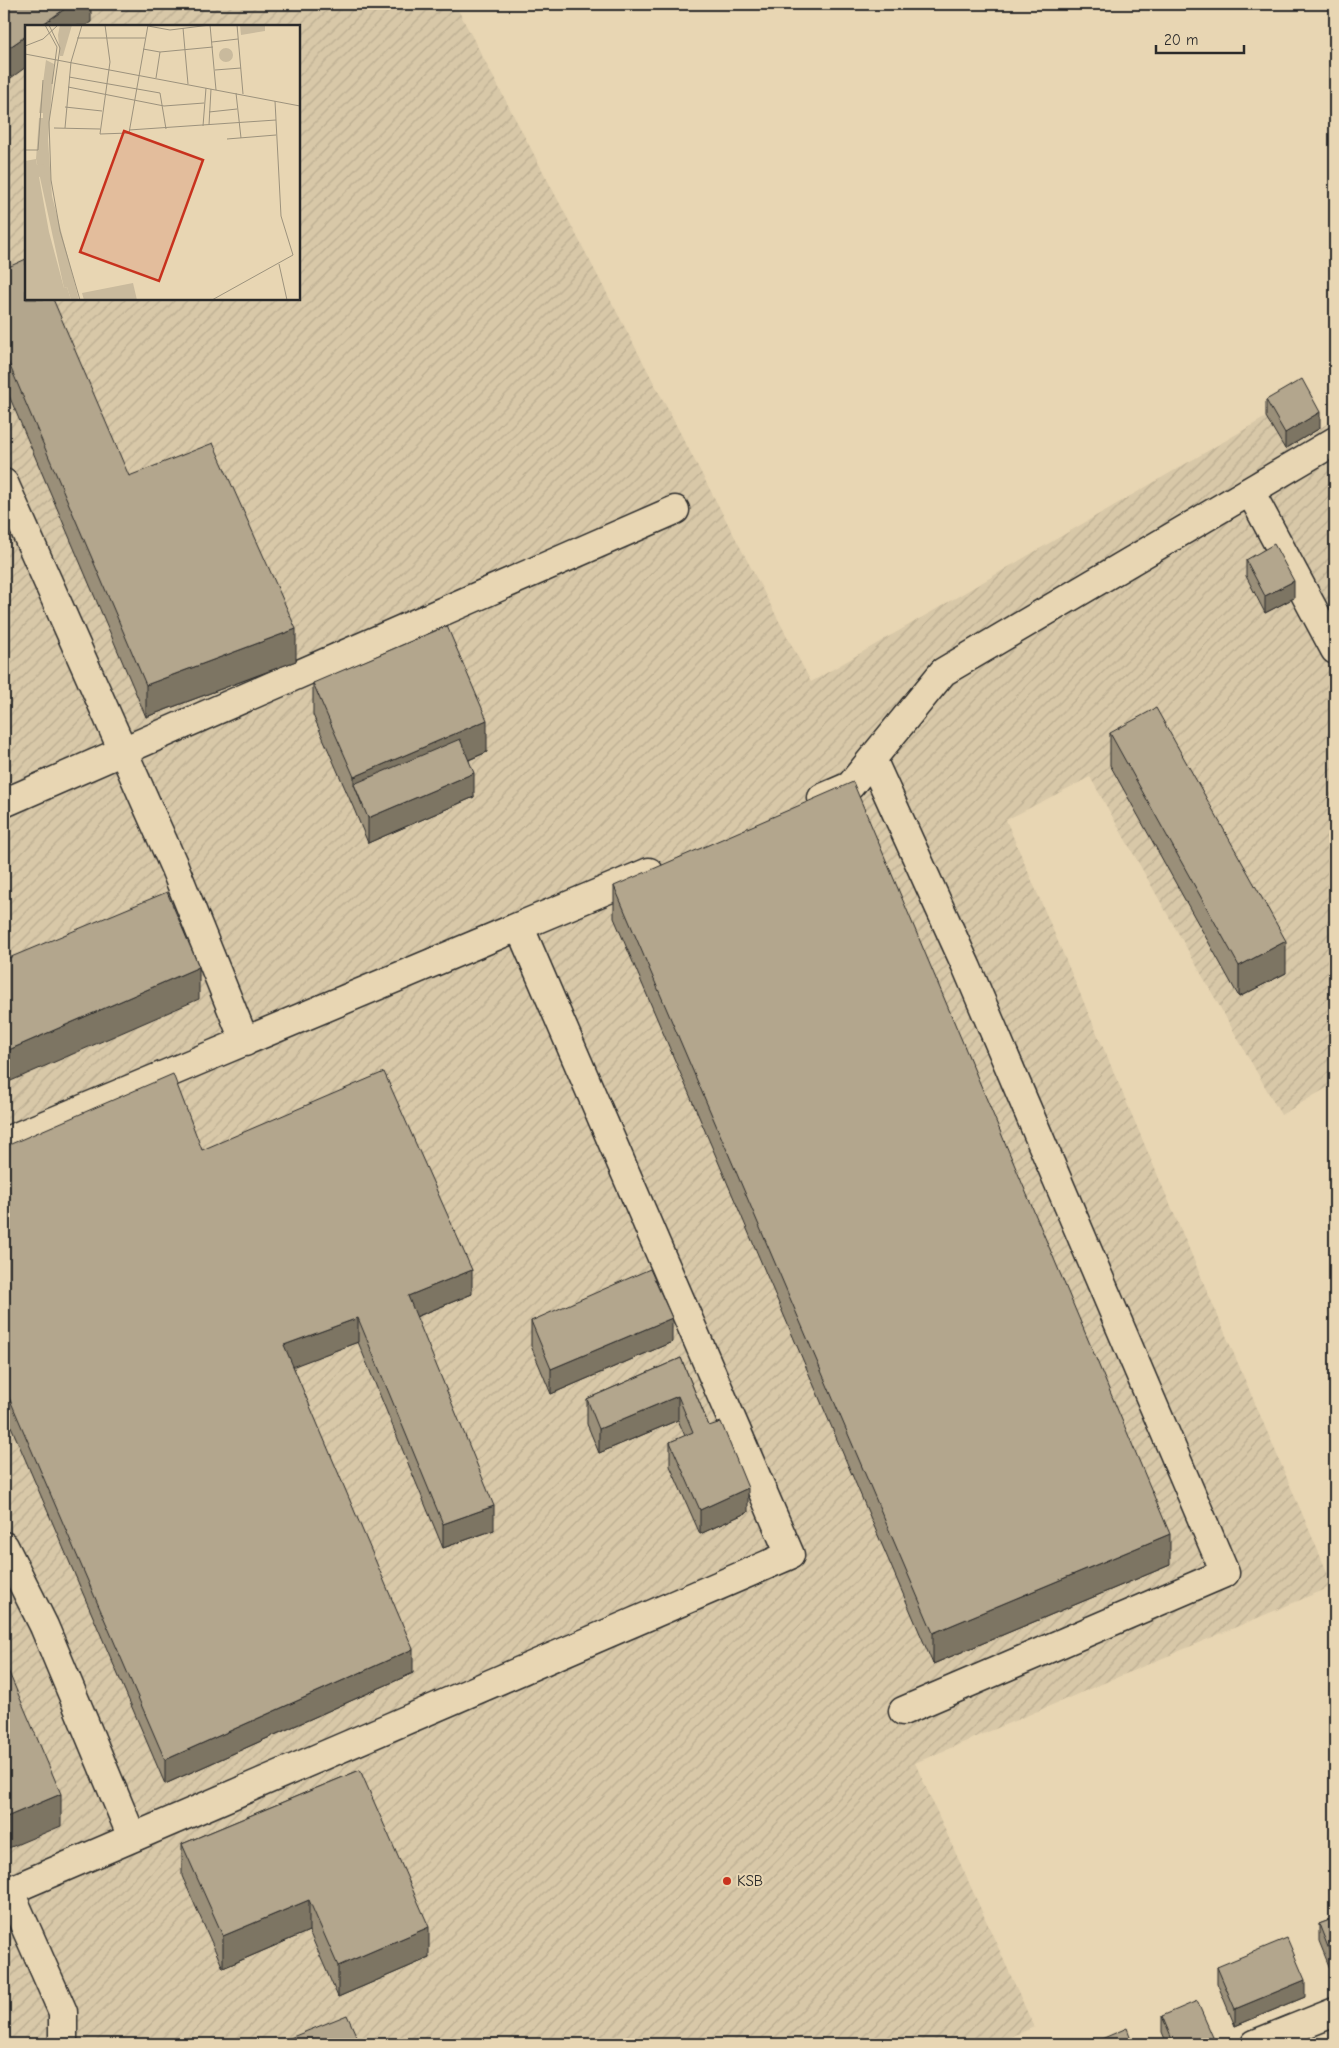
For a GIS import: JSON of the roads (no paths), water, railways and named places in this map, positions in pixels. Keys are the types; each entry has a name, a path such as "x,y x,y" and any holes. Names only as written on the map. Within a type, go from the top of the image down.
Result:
{"street":[{"path":"795,810 850,786 943,672 1335,441"},
{"path":"4,483 174,866 245,1042"},
{"path":"1250,491 1331,633"},
{"path":"4,803 675,510"},
{"path":"872,759 967,968 1225,1573 903,1710"},
{"path":"4,1142 520,928 676,861"},
{"path":"63,2044 63,2012 6,1892 790,1554 520,928"},
{"path":"4,1546 44,1626 132,1837"},
{"path":"1255,2044 1335,2012"}],"place":[{"name":"KSB","path":"727,1881"}]}
